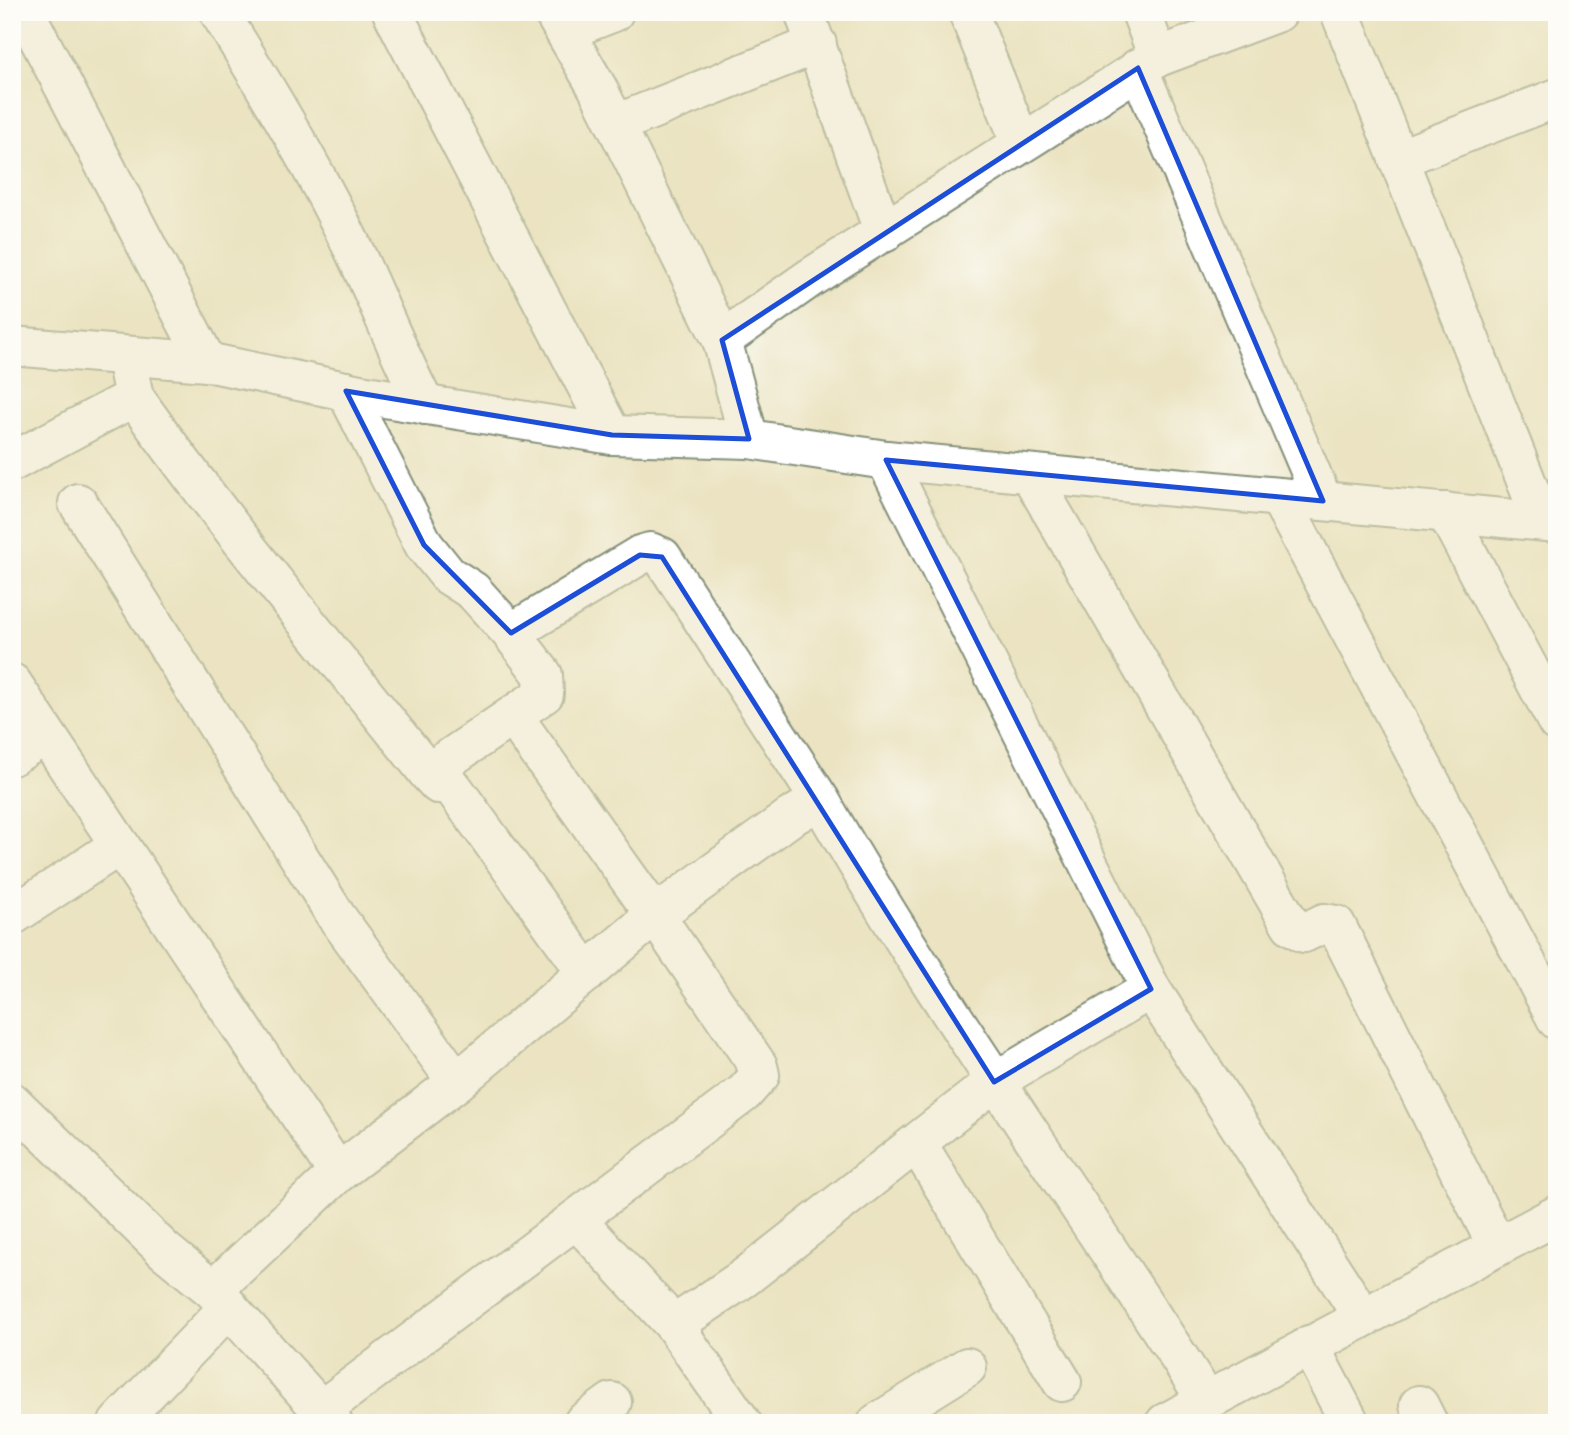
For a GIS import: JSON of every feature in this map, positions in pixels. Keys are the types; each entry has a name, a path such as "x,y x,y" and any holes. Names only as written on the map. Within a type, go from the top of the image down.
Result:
{"street":[{"path":"25,12 207,362"},
{"path":"219,12 293,132 358,259 404,365 425,405"},
{"path":"392,12 612,435"},
{"path":"614,12 559,22 616,124 722,340 749,439"},
{"path":"968,12 1021,142"},
{"path":"1141,12 1148,62 1323,501"},
{"path":"722,340 810,278 1148,62 1278,12"},
{"path":"12,346 207,362 346,391 612,435 749,439 886,460 1549,522 1339,12"},
{"path":"616,124 810,28 884,233"},
{"path":"1398,159 1557,97"},
{"path":"125,356 134,397 233,532 350,673 428,773 438,784 447,783 454,789 587,973"},
{"path":"346,391 425,545 448,575 473,591 511,633 543,676 546,686 544,694 428,773"},
{"path":"12,462 134,397"},
{"path":"886,460 1151,989 1362,1316"},
{"path":"1030,474 1291,925 1304,933 1324,923 1336,925 1497,1246"},
{"path":"1279,496 1557,1020"},
{"path":"78,503 336,916 457,1082"},
{"path":"1446,512 1557,722"},
{"path":"511,633 640,555 650,552 662,557 820,800 994,1082 1122,1268 1190,1414 1362,1316 1557,1216"},
{"path":"12,683 338,1173"},
{"path":"12,1102 165,1251 221,1299 327,1417 576,1219 744,1093 760,1075 758,1066 655,915 513,716"},
{"path":"12,756 46,736"},
{"path":"118,1423 221,1299 338,1173 457,1082 655,915 789,818 820,800"},
{"path":"12,916 120,845"},
{"path":"674,1325 744,1278 994,1082 1151,989"},
{"path":"917,1143 1062,1382"},
{"path":"576,1219 674,1325 742,1423"},
{"path":"1309,1345 1350,1423"},
{"path":"877,1423 967,1367"}],"highlighted area":[{"path":"1138,68 1323,501 886,460 1151,989 994,1082 662,557 640,555 511,633 424,545 346,391 612,435 749,439 722,340"}]}
